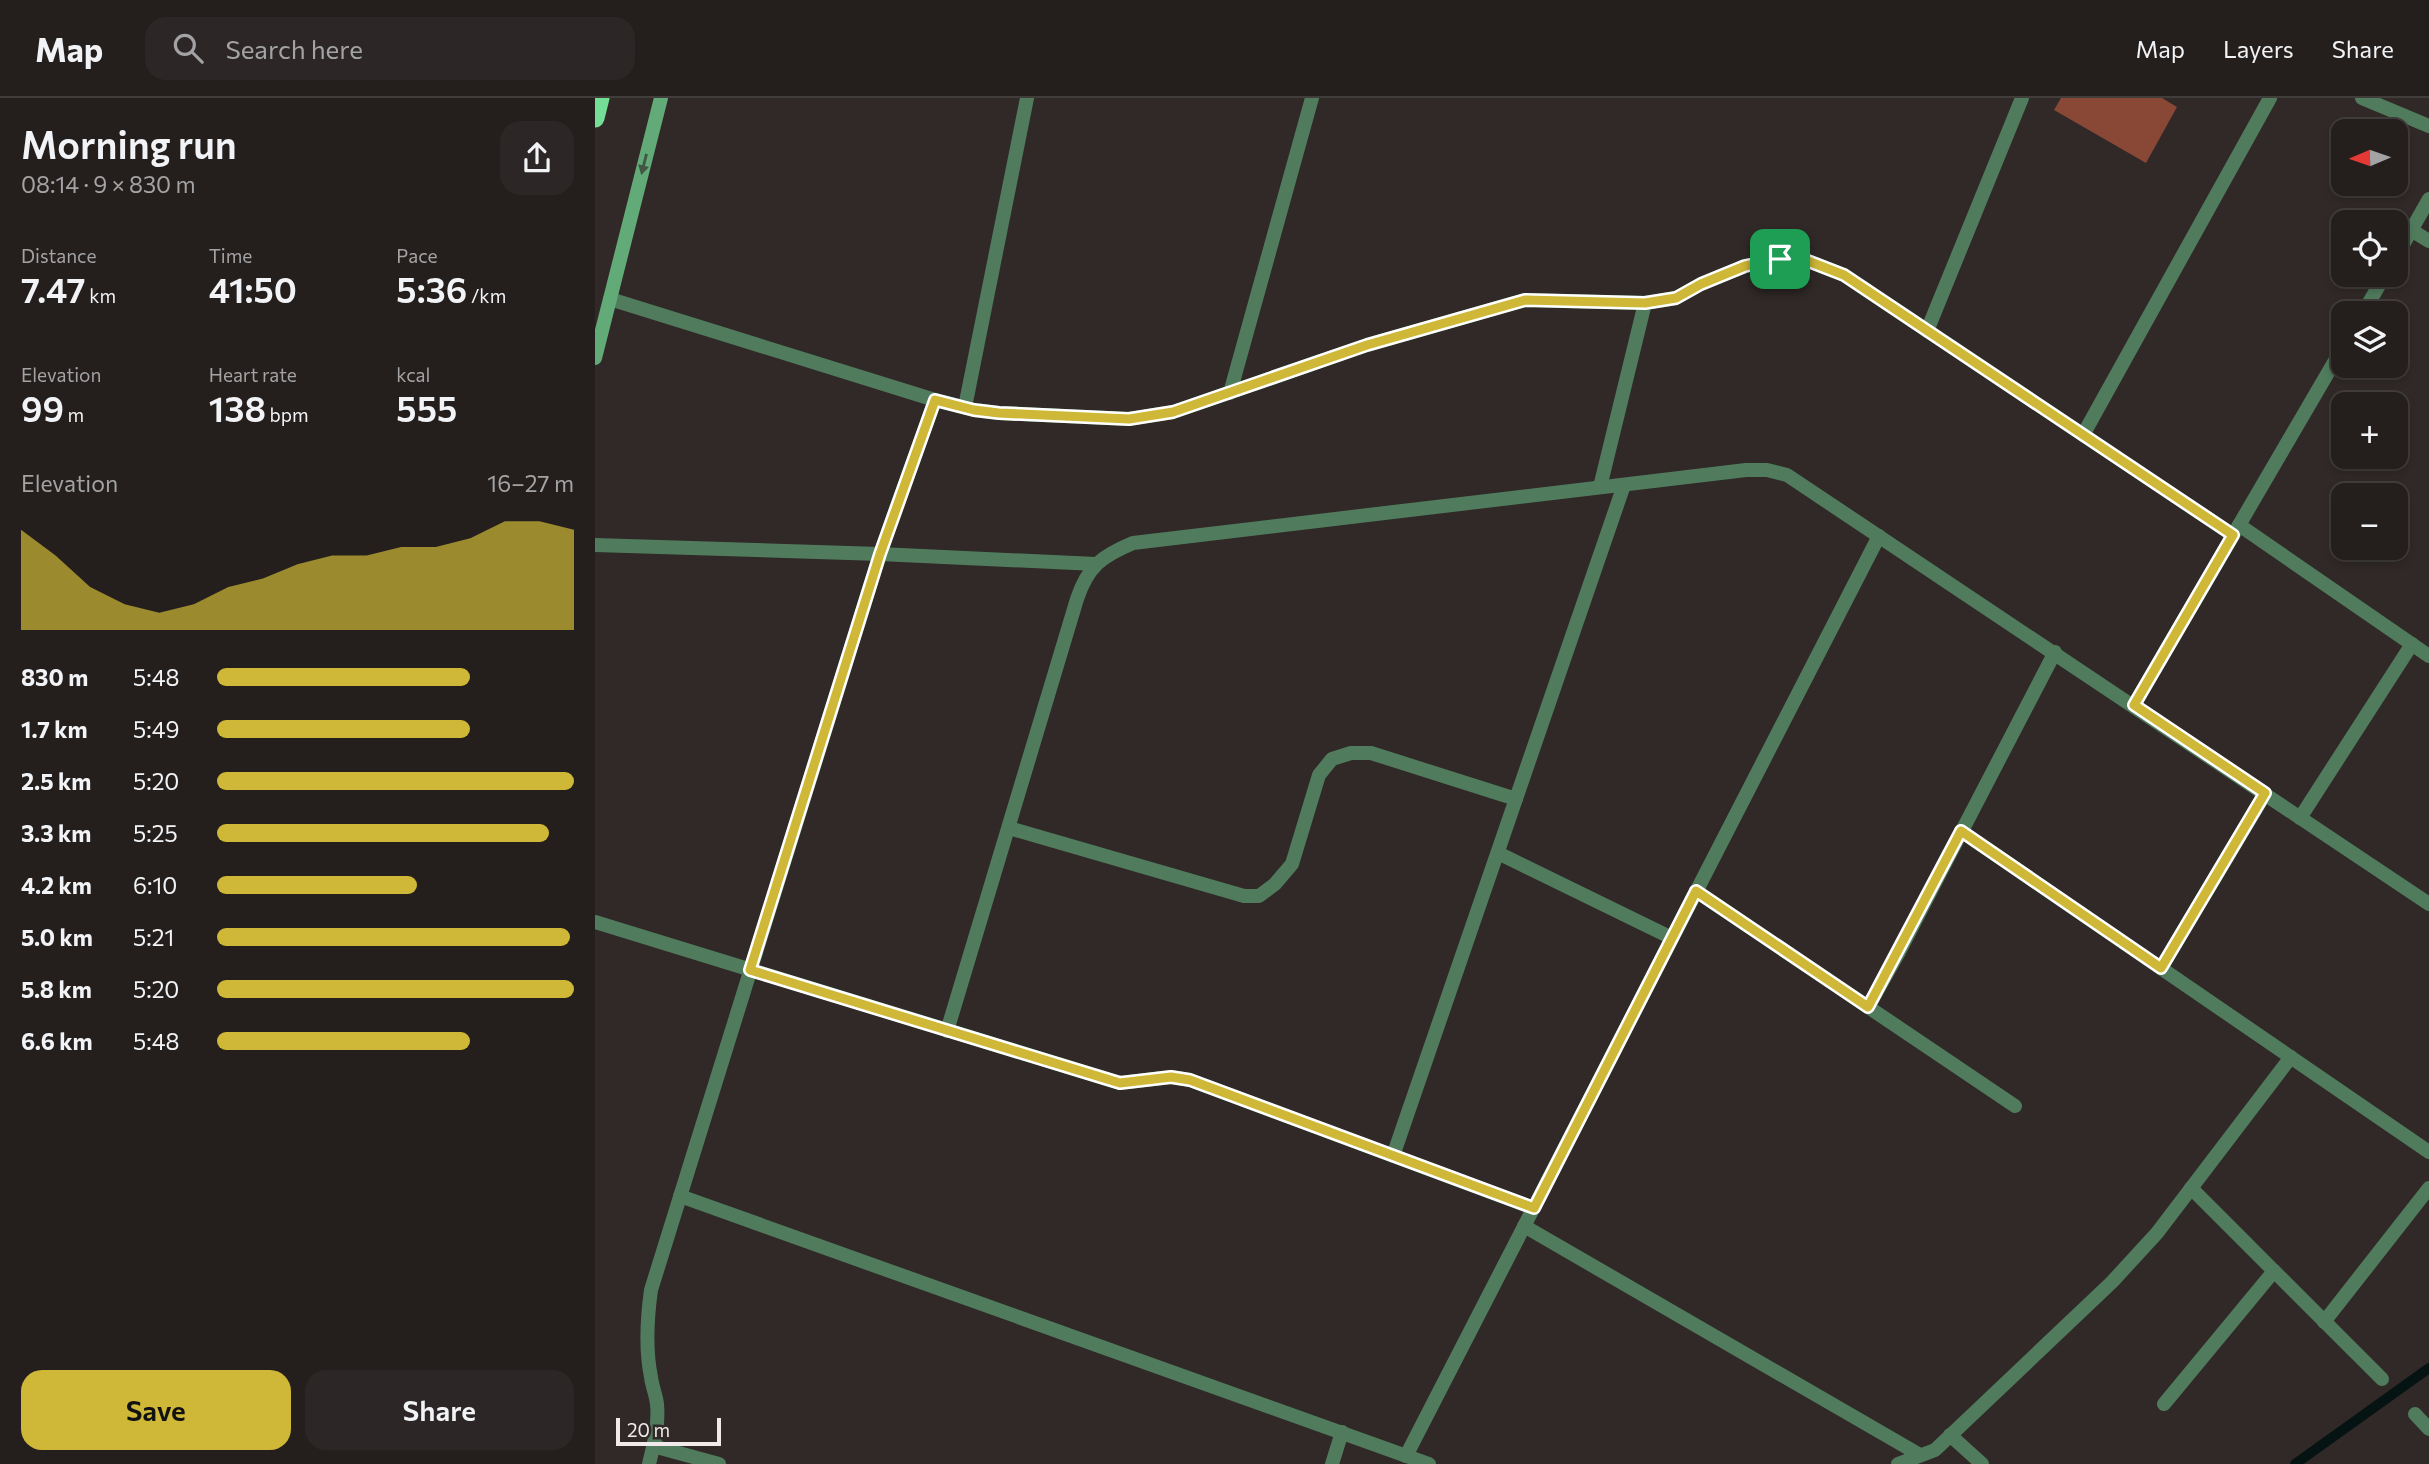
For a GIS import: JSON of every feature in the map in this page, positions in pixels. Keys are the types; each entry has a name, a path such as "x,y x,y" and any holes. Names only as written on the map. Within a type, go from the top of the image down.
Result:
{"highway":[{"path":"595,118 600,98"}],"main road":[{"path":"595,358 661,98"}],"street":[{"path":"965,407 1027,98"},
{"path":"1230,393 1312,98"},
{"path":"1927,331 2022,98"},
{"path":"2083,435 2270,98"},
{"path":"2362,98 2429,126"},
{"path":"2408,235 2429,200"},
{"path":"2411,230 2429,241"},
{"path":"610,299 965,407 999,413 1129,419 1173,412 1367,345 1525,300 1645,303 1676,298 1701,284 1745,266 1780,259 1808,261 1844,275 2083,435 2236,530 2429,656"},
{"path":"1600,488 1645,303"},
{"path":"2134,705 2331,368"},
{"path":"649,1464 657,1425 657,1402 650,1376 647,1322 652,1290 880,554 935,400"},
{"path":"947,1031 1084,578 1096,564 1114,551 1133,543 1746,470 1779,471 1787,475 2429,904"},
{"path":"1393,1156 1624,485"},
{"path":"1406,1455 1879,536"},
{"path":"595,545 1096,564"},
{"path":"2300,818 2411,644"},
{"path":"1868,1007 2055,652"},
{"path":"1009,828 1244,896 1259,896 1275,884 1292,864 1318,775 1332,760 1351,753 1371,753 1516,799"},
{"path":"2161,968 2265,793"},
{"path":"1961,831 2429,1152"},
{"path":"1498,853 1672,938"},
{"path":"1696,891 2015,1106"},
{"path":"595,922 1120,1083 1171,1077 1190,1080 1534,1208"},
{"path":"1898,1464 1935,1450 2112,1282 2157,1233 2291,1057"},
{"path":"2191,1188 2382,1379"},
{"path":"2324,1322 2429,1188"},
{"path":"680,1196 1429,1464"},
{"path":"1524,1226 1920,1455"},
{"path":"2164,1404 2274,1270"},
{"path":"2415,1414 2429,1429"},
{"path":"1332,1464 1342,1432"},
{"path":"1950,1435 1982,1464"},
{"path":"653,1446 719,1464"}],"building":[{"path":"2061,98 2162,98 2177,107 2146,163 2054,110"}],"waterway":[{"path":"2295,1464 2429,1368"}],"route":[{"path":"1780,259 1808,261 1844,275 2233,535 2134,705 2265,793 2161,968 1961,831 1868,1007 1696,891 1534,1208 1190,1080 1171,1077 1120,1083 750,970 880,554 935,400 999,413 1129,419 1173,412 1367,345 1496,307 1525,300 1645,303 1676,298 1701,284 1745,266 1780,259"}]}
